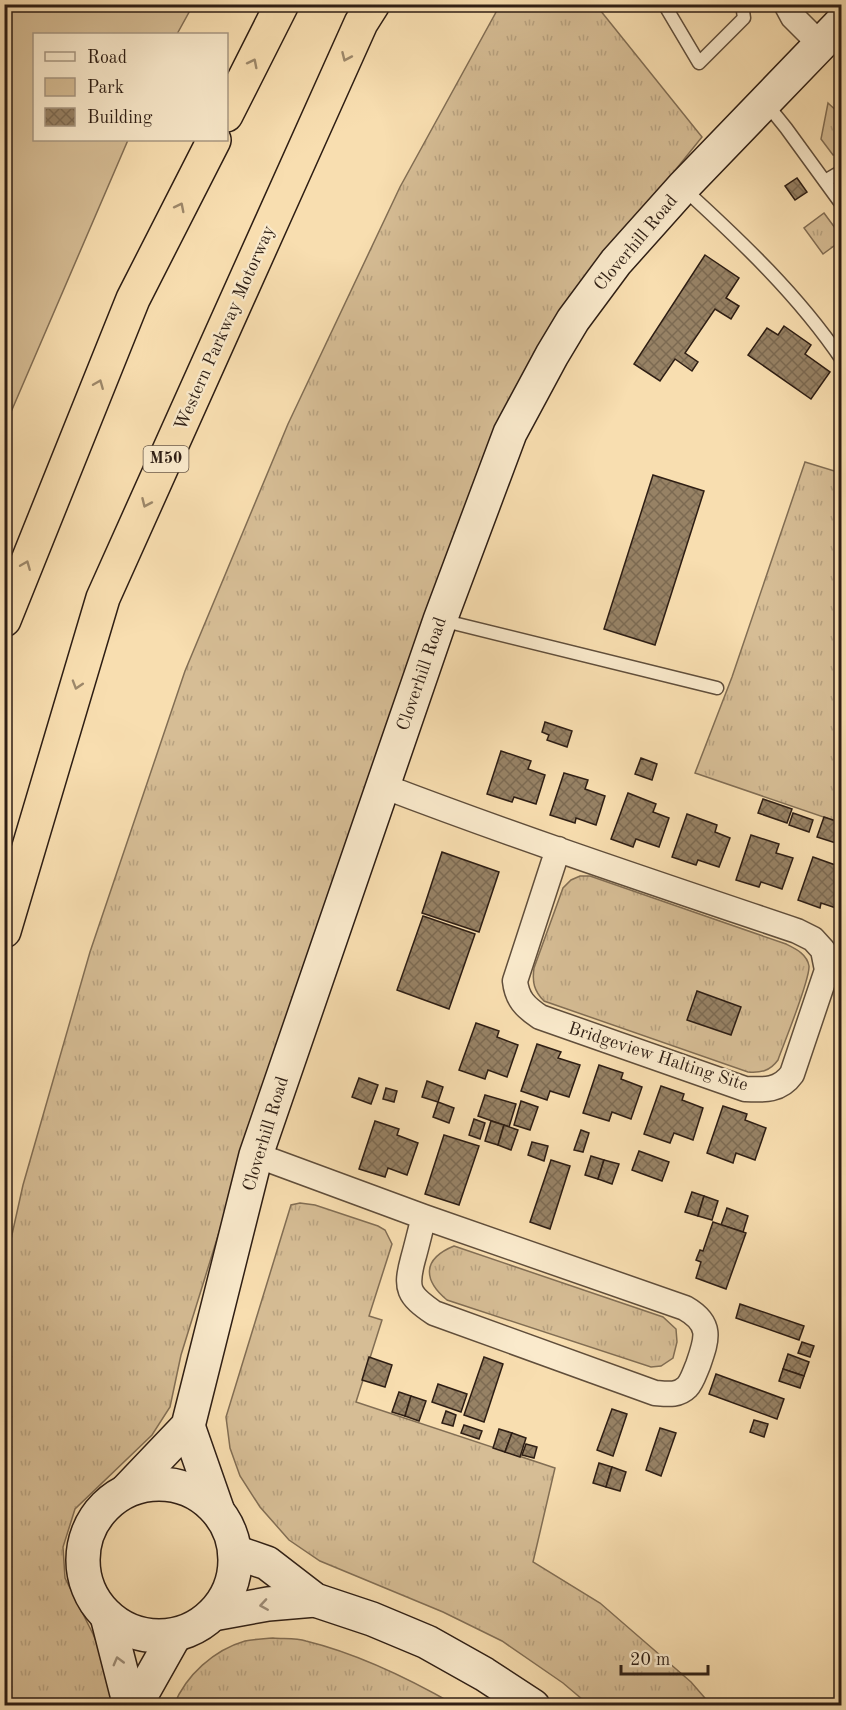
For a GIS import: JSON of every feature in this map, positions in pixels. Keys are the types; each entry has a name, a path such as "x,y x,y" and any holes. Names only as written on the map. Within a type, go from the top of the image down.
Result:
{"highway":[{"path":"228,111 282,4"},
{"name":"Western Parkway Motorway","path":"4,931 103,598 362,23 373,4"},
{"path":"4,620 133,299 213,141"}],"street":[{"path":"786,4 793,17 831,33"},
{"name":"Cloverhill Road","path":"127,1490 188,1426 256,1155 440,620 502,452 530,393 573,320 616,262 683,188 831,33"},
{"name":"Bridgeview Halting Site","path":"383,786 797,931 813,939 824,950 827,970 792,1074 786,1083 775,1089 745,1089 540,1017 524,1006 516,992 515,981 558,849"},
{"path":"256,1155 424,1217 677,1305 698,1316 705,1328 705,1345 688,1387 673,1395 655,1393 434,1313 420,1303 412,1293 407,1280 424,1217"},
{"path":"188,1426 217,1509 230,1529 235,1552 234,1575 227,1596 213,1614 195,1628 175,1635 150,1636 127,1630 107,1616 91,1596 83,1572 83,1547 91,1524 106,1504 127,1490 152,1483 177,1485 199,1494 217,1509"},
{"path":"235,1552 267,1563 315,1600 372,1619 427,1642 484,1674 533,1706"},
{"path":"213,1614 268,1604 315,1600"},
{"path":"107,1616 130,1706"},
{"path":"135,1706 175,1635"}],"lane":[{"path":"664,4 699,63 744,18 742,4"},
{"path":"765,102 842,205"},
{"path":"825,182 842,171"},
{"path":"683,188 767,268 829,340 842,360"},
{"path":"440,620 717,688"}],"green space":[{"path":"5,4 193,5 178,33 33,33 33,141 128,141 5,426"},
{"path":"500,5 596,5 702,137 564,308 243,1155 181,1355 170,1407 152,1435 75,1509 63,1547 65,1578 109,1672 111,1705 5,1706 5,1266 23,1185 90,952 185,671 288,424 400,187"},
{"path":"828,103 841,115 841,155 833,155 821,139"},
{"path":"824,213 842,240 823,254 804,228"},
{"path":"805,462 841,473 841,823 695,773 732,677"},
{"path":"580,876 590,876 786,944 803,955 808,962 808,973 796,1012 775,1064 765,1070 748,1072 544,1001 534,986 534,968 563,888 571,880"},
{"path":"300,1203 315,1205 378,1226 385,1230 392,1244 369,1316 382,1320 356,1402 555,1468 533,1562 600,1603 691,1682 711,1705 589,1705 563,1683 502,1641 443,1612 320,1561 289,1540 260,1507 240,1476 230,1448 226,1417 291,1205"},
{"path":"454,1246 663,1317 676,1329 677,1342 673,1358 661,1366 651,1367 447,1300 433,1285 430,1270 436,1257"},
{"path":"273,1638 302,1640 326,1646 401,1676 455,1705 174,1705 186,1684 212,1657 245,1641"}],"building":[{"path":"797,178 807,192 795,200 785,186"},
{"path":"705,255 739,278 726,298 739,306 731,319 715,309 685,353 698,362 692,371 675,359 660,381 634,364"},
{"path":"784,326 811,345 805,354 830,372 811,399 748,355 767,328 778,335"},
{"path":"653,475 704,491 655,645 604,629"},
{"path":"545,722 572,731 567,747 547,740 549,735 542,732"},
{"path":"501,751 531,761 528,769 545,775 536,804 514,797 512,802 487,794"},
{"path":"641,758 657,764 652,780 635,774"},
{"path":"564,773 588,780 585,789 605,796 596,825 576,818 575,823 550,815"},
{"path":"628,793 656,804 653,812 669,818 659,847 636,839 633,847 611,839"},
{"path":"763,799 792,809 787,823 758,813"},
{"path":"793,813 813,820 809,832 789,825"},
{"path":"687,814 717,825 715,832 730,838 719,867 698,860 696,865 672,857"},
{"path":"824,817 842,823 842,845 817,837"},
{"path":"751,835 779,844 776,853 793,858 782,889 761,882 759,887 736,880"},
{"path":"442,852 499,872 479,932 422,913"},
{"path":"813,857 841,867 838,875 842,877 842,910 821,903 820,908 798,900"},
{"path":"423,916 475,934 449,1009 397,990"},
{"path":"697,991 741,1007 731,1035 687,1020"},
{"path":"476,1023 499,1031 497,1037 518,1045 507,1077 488,1070 485,1079 459,1070"},
{"path":"537,1044 561,1052 558,1058 580,1065 569,1097 550,1091 547,1100 521,1091"},
{"path":"599,1065 623,1073 621,1079 642,1087 631,1119 612,1112 609,1121 583,1113"},
{"path":"359,1078 378,1085 371,1104 352,1097"},
{"path":"427,1081 443,1087 438,1102 422,1097"},
{"path":"661,1086 684,1094 682,1100 703,1108 693,1140 674,1133 670,1143 644,1134"},
{"path":"386,1088 397,1091 394,1102 383,1099"},
{"path":"485,1095 516,1104 509,1127 478,1116"},
{"path":"521,1101 538,1107 530,1130 514,1125"},
{"path":"438,1102 454,1108 449,1123 433,1117"},
{"path":"723,1106 747,1114 745,1120 766,1128 755,1160 736,1153 733,1163 707,1153"},
{"path":"474,1119 485,1123 480,1139 469,1135"},
{"path":"375,1121 399,1129 397,1135 418,1143 407,1175 388,1168 385,1177 359,1169"},
{"path":"491,1121 504,1125 498,1145 485,1141"},
{"path":"504,1125 518,1130 511,1150 498,1145"},
{"path":"581,1130 589,1133 583,1152 574,1150"},
{"path":"444,1135 479,1146 459,1205 425,1194"},
{"path":"532,1142 548,1146 544,1161 528,1155"},
{"path":"639,1151 669,1162 662,1181 632,1170"},
{"path":"591,1156 604,1160 598,1179 585,1175"},
{"path":"551,1160 570,1166 550,1229 530,1222"},
{"path":"604,1160 619,1164 612,1184 598,1179"},
{"path":"692,1192 704,1196 698,1216 685,1212"},
{"path":"704,1196 718,1201 712,1220 698,1216"},
{"path":"727,1208 748,1216 743,1232 721,1225"},
{"path":"713,1222 746,1233 726,1289 696,1278 701,1262 696,1260 700,1250 703,1251"},
{"path":"740,1304 804,1326 799,1340 736,1318"},
{"path":"802,1342 814,1346 810,1357 798,1353"},
{"path":"788,1354 809,1362 804,1376 783,1369"},
{"path":"369,1357 392,1365 385,1387 362,1380"},
{"path":"484,1357 503,1364 484,1422 464,1415"},
{"path":"783,1369 804,1376 800,1388 779,1381"},
{"path":"716,1374 784,1399 777,1419 709,1394"},
{"path":"438,1384 467,1394 461,1412 432,1402"},
{"path":"399,1392 411,1396 405,1416 392,1412"},
{"path":"411,1396 426,1401 419,1421 405,1416"},
{"path":"612,1409 627,1414 613,1456 597,1450"},
{"path":"446,1411 456,1415 453,1426 442,1423"},
{"path":"754,1420 768,1424 764,1437 750,1432"},
{"path":"464,1425 482,1431 479,1439 461,1433"},
{"path":"660,1428 676,1433 661,1476 646,1470"},
{"path":"499,1429 512,1433 505,1452 493,1448"},
{"path":"512,1433 526,1438 520,1457 505,1452"},
{"path":"526,1444 537,1447 534,1458 522,1455"},
{"path":"599,1463 612,1467 606,1487 593,1483"},
{"path":"612,1467 626,1472 620,1491 606,1487"}]}
